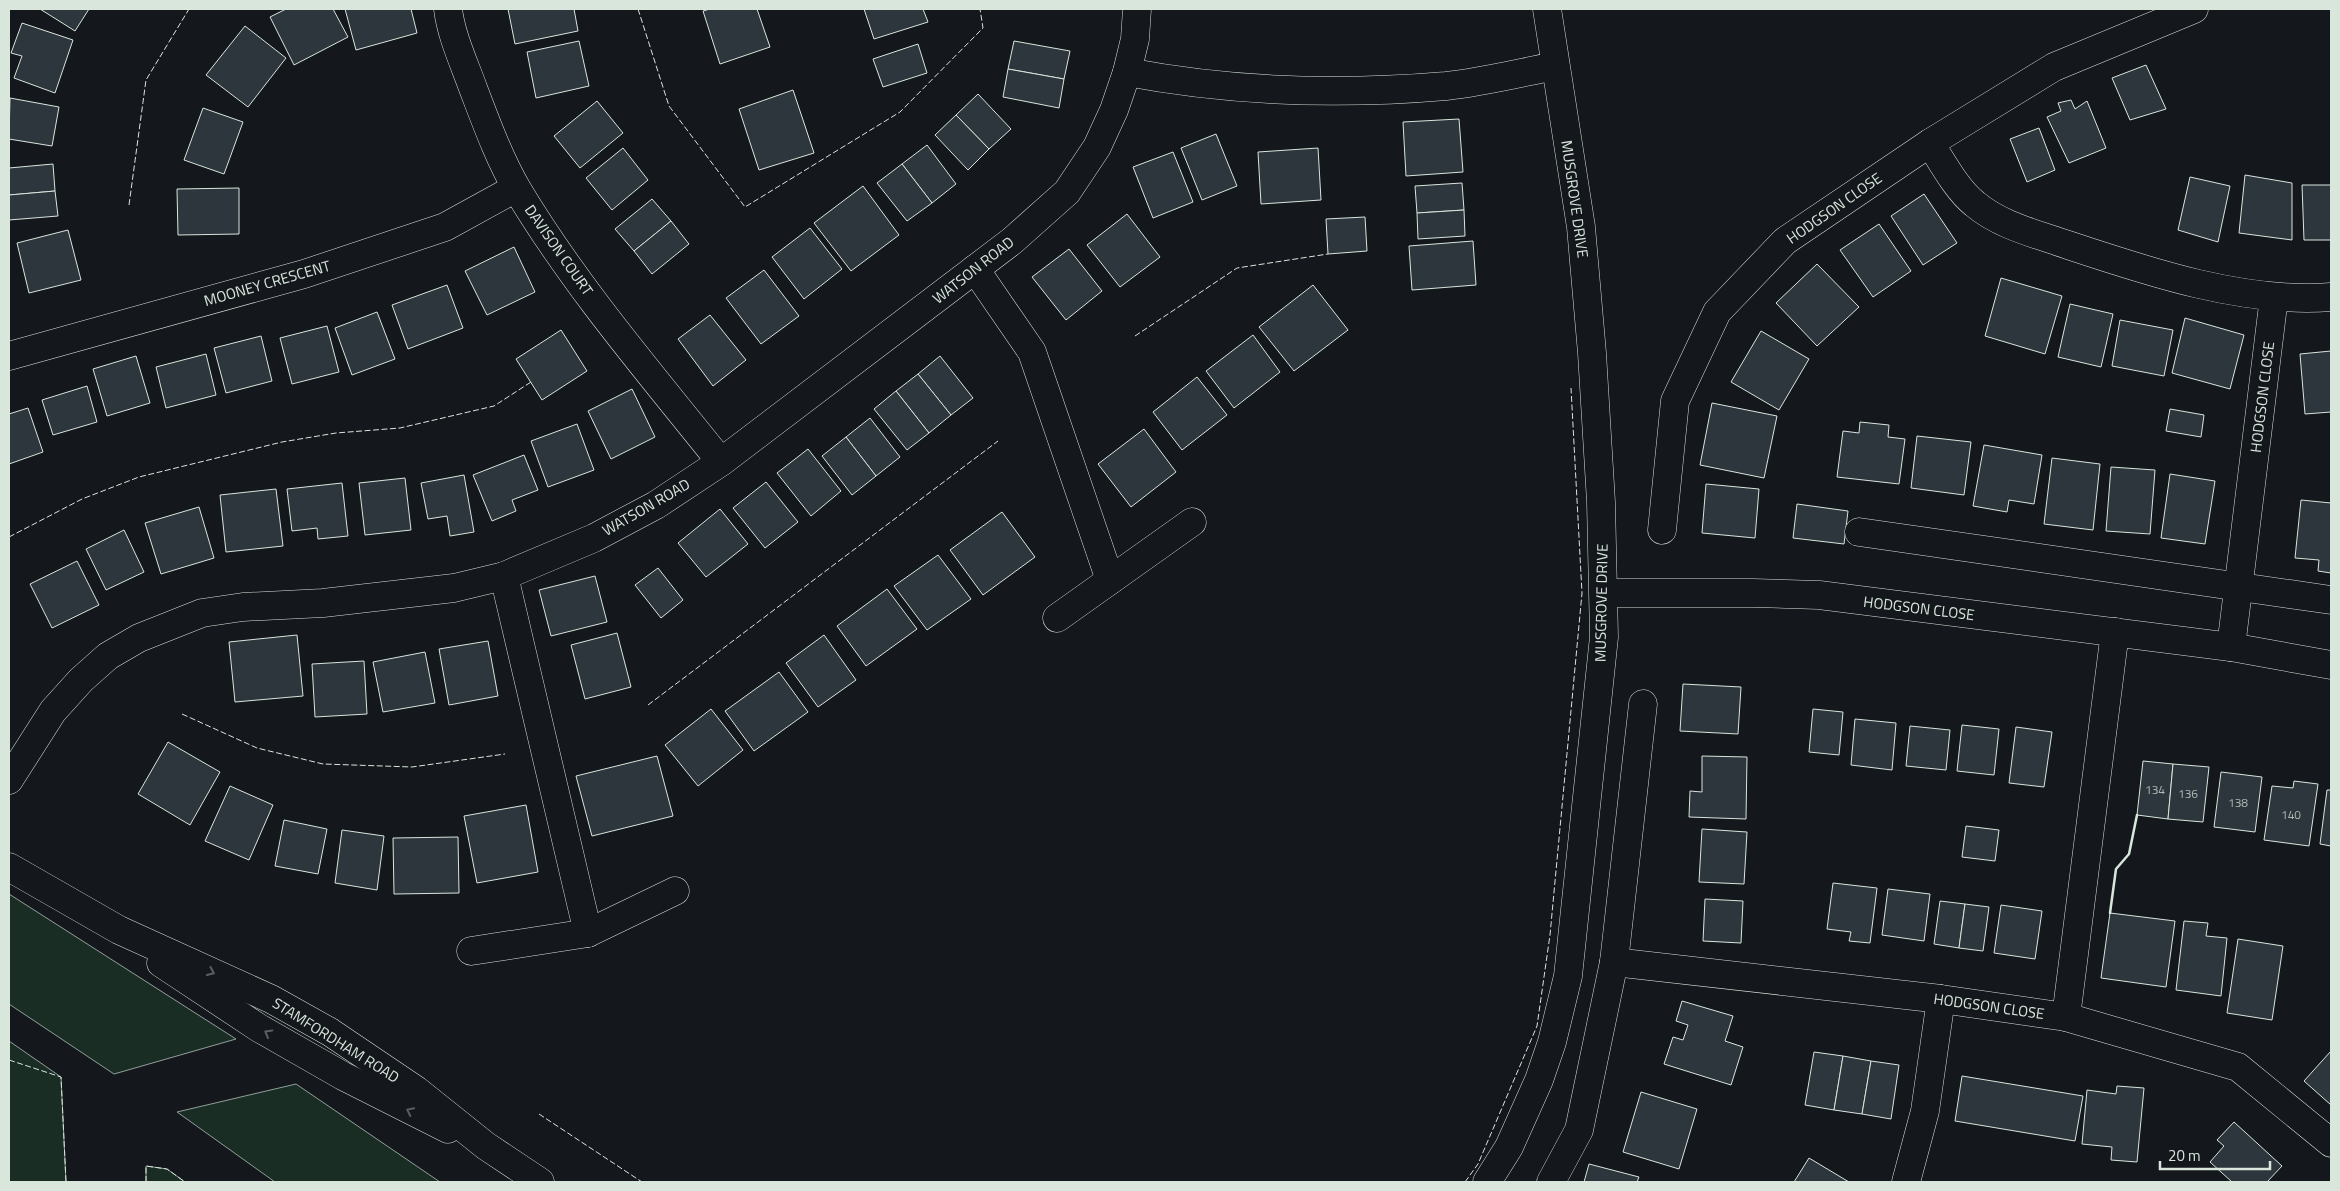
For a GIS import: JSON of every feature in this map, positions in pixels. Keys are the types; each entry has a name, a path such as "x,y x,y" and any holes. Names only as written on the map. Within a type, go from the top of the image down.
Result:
{"street":[{"name":"DAVISON COURT","path":"448,9 484,119 516,188 562,257 617,331 721,462"},
{"name":"WATSON ROAD","path":"9,780 53,711 81,680 108,656 139,638 202,613 243,607 323,603 454,588 504,576 594,538 656,505 721,462 975,270 1012,241 1066,192 1097,147 1127,72 1135,38 1137,9"},
{"name":"MUSGROVE DRIVE","path":"1487,1182 1508,1147 1539,1080 1552,1042 1568,976 1604,637 1604,593 1592,352 1581,227 1547,9"},
{"name":"HODGSON CLOSE","path":"1662,530 1675,401 1718,312 1785,241 1930,143 2054,67 2194,9"},
{"path":"1127,72 1180,82 1336,92 1448,86 1555,66"},
{"path":"1930,143 1949,174 1974,204 2010,226 2141,270 2241,292 2274,297 2331,296"},
{"name":"MOONEY CRESCENT","path":"9,356 304,274 445,227 516,188"},
{"path":"975,270 1032,352 1110,580"},
{"name":"HODGSON CLOSE","path":"2231,647 2274,297"},
{"path":"1057,618 1192,522"},
{"path":"1859,532 2331,600"},
{"path":"504,576 588,934"},
{"name":"HODGSON CLOSE","path":"1604,593 1819,595 2231,647 2331,665"},
{"path":"2066,1017 2115,632"},
{"path":"1551,1182 1579,1130 1614,962 1643,704"},
{"name":"STAMFORDHAM ROAD","path":"9,868 119,930 271,999 326,1030 416,1090 486,1146 540,1182"},
{"path":"471,951 588,934 675,891"},
{"name":"HODGSON CLOSE","path":"1614,962 1941,1000 2066,1017 2238,1067 2331,1143"},
{"path":"1906,1182 1925,1111 1941,1000"}],"green space":[{"path":"9,894 236,1039 114,1074 9,1004"},
{"path":"9,1041 61,1077 66,1182 9,1182"},
{"path":"296,1084 440,1182 275,1182 177,1112"},
{"path":"146,1166 167,1169 185,1182 146,1182"}],"building":[{"path":"40,9 89,9 75,31"},
{"path":"286,9 333,9 348,37 294,65 270,17"},
{"path":"345,9 411,9 417,33 356,50"},
{"path":"508,9 574,9 578,31 515,44"},
{"path":"710,9 757,9 770,47 720,64 703,11"},
{"path":"864,9 923,9 928,22 874,39"},
{"path":"22,23 73,40 55,93 14,78 22,56 11,53"},
{"path":"245,26 286,58 248,107 206,75"},
{"path":"579,41 589,86 536,98 527,52"},
{"path":"1014,41 1070,51 1064,79 1008,69"},
{"path":"918,44 927,73 883,87 873,59"},
{"path":"2146,65 2166,109 2130,120 2112,78"},
{"path":"1008,69 1064,79 1059,108 1003,97"},
{"path":"793,90 814,153 759,170 739,109"},
{"path":"978,94 1011,129 989,149 956,115"},
{"path":"10,98 59,107 52,146 9,139"},
{"path":"2071,100 2075,109 2087,101 2106,148 2069,163 2047,117 2061,111 2058,103"},
{"path":"597,101 623,133 580,168 554,136"},
{"path":"203,108 243,122 224,174 184,160"},
{"path":"956,115 989,149 968,170 935,135"},
{"path":"1459,119 1463,172 1406,176 1403,122"},
{"path":"2039,128 2055,170 2027,182 2010,139"},
{"path":"1216,134 1237,186 1202,200 1181,148"},
{"path":"927,145 956,184 932,203 902,164"},
{"path":"623,148 648,180 612,210 586,178"},
{"path":"1318,148 1321,200 1261,204 1258,152"},
{"path":"1173,152 1193,202 1153,218 1133,167"},
{"path":"53,164 55,191 9,195 9,168"},
{"path":"902,164 932,203 907,221 877,183"},
{"path":"2245,175 2292,183 2292,240 2239,233"},
{"path":"2190,177 2230,186 2218,242 2178,230"},
{"path":"1462,183 1464,210 1417,213 1415,186"},
{"path":"2302,185 2331,185 2331,240 2304,240"},
{"path":"863,186 899,235 851,271 814,223"},
{"path":"239,188 239,234 178,235 177,189"},
{"path":"55,191 58,216 9,220 9,195"},
{"path":"1924,194 1957,243 1923,265 1891,216"},
{"path":"652,199 671,221 634,251 615,229"},
{"path":"1464,210 1465,236 1418,239 1417,213"},
{"path":"1127,214 1160,257 1120,287 1087,245"},
{"path":"1365,217 1367,251 1328,254 1326,219"},
{"path":"671,221 689,244 652,274 634,251"},
{"path":"1879,224 1911,271 1873,297 1840,250"},
{"path":"810,228 842,269 804,299 772,257"},
{"path":"68,230 81,280 29,293 17,243"},
{"path":"1473,241 1476,285 1412,290 1409,246"},
{"path":"514,247 535,292 487,315 465,271"},
{"path":"1069,249 1102,291 1066,320 1032,277"},
{"path":"1817,264 1859,307 1817,346 1776,303"},
{"path":"764,270 799,316 761,344 726,298"},
{"path":"2001,278 2062,296 2045,354 1985,336"},
{"path":"447,285 463,328 408,349 392,305"},
{"path":"1313,285 1348,330 1294,371 1259,327"},
{"path":"2070,304 2113,314 2101,367 2058,357"},
{"path":"377,312 395,359 352,375 335,328"},
{"path":"710,315 746,360 713,386 678,339"},
{"path":"2185,318 2244,335 2230,389 2172,373"},
{"path":"2120,320 2173,330 2164,376 2112,366"},
{"path":"327,326 339,372 292,384 280,338"},
{"path":"561,330 587,371 542,400 516,359"},
{"path":"1761,331 1809,359 1779,410 1731,382"},
{"path":"1253,335 1280,372 1234,408 1206,371"},
{"path":"261,336 272,381 226,393 214,348"},
{"path":"2331,351 2331,412 2305,414 2300,354"},
{"path":"206,354 216,395 166,408 156,367"},
{"path":"136,356 150,403 107,416 93,369"},
{"path":"940,356 973,398 951,415 918,374"},
{"path":"918,374 951,415 929,433 896,391"},
{"path":"1197,377 1227,415 1182,450 1153,412"},
{"path":"87,386 97,422 53,435 42,400"},
{"path":"632,389 655,437 611,459 588,411"},
{"path":"896,391 929,433 907,450 874,409"},
{"path":"1712,403 1777,416 1764,478 1700,465"},
{"path":"28,408 43,452 9,464 9,414"},
{"path":"2170,409 2204,415 2201,437 2166,431"},
{"path":"870,418 900,457 876,476 846,437"},
{"path":"1860,422 1889,425 1888,437 1905,439 1899,484 1837,477 1843,431 1859,433"},
{"path":"577,424 594,470 548,487 531,441"},
{"path":"1144,429 1176,472 1131,507 1098,464"},
{"path":"1917,436 1971,442 1964,495 1911,488"},
{"path":"846,437 876,476 852,495 822,456"},
{"path":"1984,445 2042,455 2034,504 2009,500 2007,512 1973,506"},
{"path":"808,449 841,491 811,516 777,473"},
{"path":"524,455 538,490 512,500 516,511 492,521 473,475"},
{"path":"2052,458 2100,464 2093,530 2044,524"},
{"path":"2111,467 2155,470 2150,534 2106,531"},
{"path":"2170,474 2215,481 2205,544 2161,538"},
{"path":"464,475 474,532 450,536 447,516 428,519 421,483"},
{"path":"405,478 411,530 365,535 359,483"},
{"path":"766,482 798,522 765,548 733,508"},
{"path":"342,483 348,536 318,539 317,528 292,531 287,489"},
{"path":"1706,484 1759,489 1755,538 1702,533"},
{"path":"276,489 283,546 226,552 220,495"},
{"path":"2301,500 2331,503 2331,573 2318,571 2319,560 2295,558"},
{"path":"1797,504 1848,511 1844,544 1793,538"},
{"path":"199,507 214,558 161,574 145,523"},
{"path":"720,509 748,544 706,577 678,543"},
{"path":"1002,512 1035,557 983,595 950,550"},
{"path":"124,530 144,572 106,590 86,549"},
{"path":"938,555 971,599 927,630 894,586"},
{"path":"77,561 99,605 52,628 30,584"},
{"path":"658,568 683,600 661,618 635,585"},
{"path":"595,576 607,622 551,636 539,590"},
{"path":"887,589 917,629 866,666 837,626"},
{"path":"617,633 631,687 585,699 571,645"},
{"path":"297,635 303,696 235,702 229,642"},
{"path":"824,635 856,680 818,707 786,663"},
{"path":"488,641 498,696 449,705 439,649"},
{"path":"425,652 435,703 383,712 373,662"},
{"path":"364,661 367,714 315,717 312,664"},
{"path":"779,672 808,712 754,751 725,711"},
{"path":"1683,684 1741,687 1738,734 1680,731"},
{"path":"711,709 743,750 698,786 665,745"},
{"path":"1813,709 1843,712 1839,755 1809,752"},
{"path":"1855,719 1896,723 1892,770 1851,765"},
{"path":"1962,725 1999,729 1994,775 1957,771"},
{"path":"1910,726 1950,730 1946,770 1906,766"},
{"path":"2016,727 2052,732 2044,787 2009,783"},
{"path":"168,742 220,772 190,825 138,794"},
{"path":"657,756 673,816 592,836 576,776"},
{"path":"1702,756 1747,757 1746,819 1689,817 1690,791 1702,792"},
{"path":"2143,761 2173,764 2168,819 2137,815"},
{"path":"2173,764 2209,767 2203,822 2168,819"},
{"path":"2221,772 2262,777 2255,832 2214,827"},
{"path":"2294,781 2318,784 2309,846 2264,840 2272,786 2293,788"},
{"path":"230,786 273,805 249,860 205,841"},
{"path":"2327,790 2331,790 2331,846 2320,844"},
{"path":"526,805 538,872 477,883 464,816"},
{"path":"284,820 327,829 318,874 275,866"},
{"path":"1966,826 1999,830 1995,861 1962,857"},
{"path":"1702,829 1747,832 1744,884 1699,882"},
{"path":"342,830 384,836 377,890 335,883"},
{"path":"458,837 459,893 394,894 393,838"},
{"path":"1833,883 1877,888 1870,943 1849,941 1851,932 1827,929"},
{"path":"1888,889 1930,894 1924,941 1882,935"},
{"path":"1705,899 1743,901 1741,943 1703,941"},
{"path":"1940,901 1965,904 1959,948 1934,944"},
{"path":"1965,904 1989,907 1983,951 1959,948"},
{"path":"2001,905 2042,911 2035,959 1994,953"},
{"path":"2110,913 2175,921 2166,987 2101,978"},
{"path":"2184,921 2208,923 2206,936 2227,938 2221,996 2176,990"},
{"path":"2238,939 2283,946 2272,1020 2227,1013"},
{"path":"1682,1001 1733,1016 1725,1041 1743,1047 1731,1085 1664,1064 1673,1037 1683,1040 1688,1025 1676,1021"},
{"path":"2331,1051 2331,1105 2304,1081"},
{"path":"1814,1052 1843,1056 1834,1110 1805,1105"},
{"path":"1843,1056 1871,1061 1862,1114 1834,1110"},
{"path":"1871,1061 1899,1065 1891,1119 1862,1114"},
{"path":"1962,1076 2083,1096 2075,1141 1955,1121"},
{"path":"2117,1086 2144,1088 2137,1162 2111,1160 2112,1147 2082,1144 2087,1090 2116,1094"},
{"path":"1641,1092 1697,1109 1679,1169 1623,1152"},
{"path":"2234,1122 2282,1166 2267,1182 2232,1182 2210,1162 2224,1146 2217,1140"},
{"path":"1809,1158 1849,1182 1794,1182"},
{"path":"1589,1164 1639,1177 1637,1182 1584,1182"}],"fence":[{"path":"129,205 146,80 189,9"},
{"path":"638,9 669,106 745,207 900,112 983,28 980,9"},
{"path":"1135,336 1237,268 1328,254"},
{"path":"9,537 82,499 139,477 282,442 336,433 400,428 494,406 531,382"},
{"path":"1465,1182 1478,1164 1537,1026 1550,935 1582,593 1571,388"},
{"path":"648,705 998,441"},
{"path":"182,714 257,748 323,764 412,767 505,754"},
{"path":"9,1060 61,1077 66,1182"},
{"path":"539,1114 642,1182"},
{"path":"146,1182 146,1166 167,1169 185,1182"}],"wall":[{"path":"2110,913 2116,869 2129,854 2137,815"}]}
